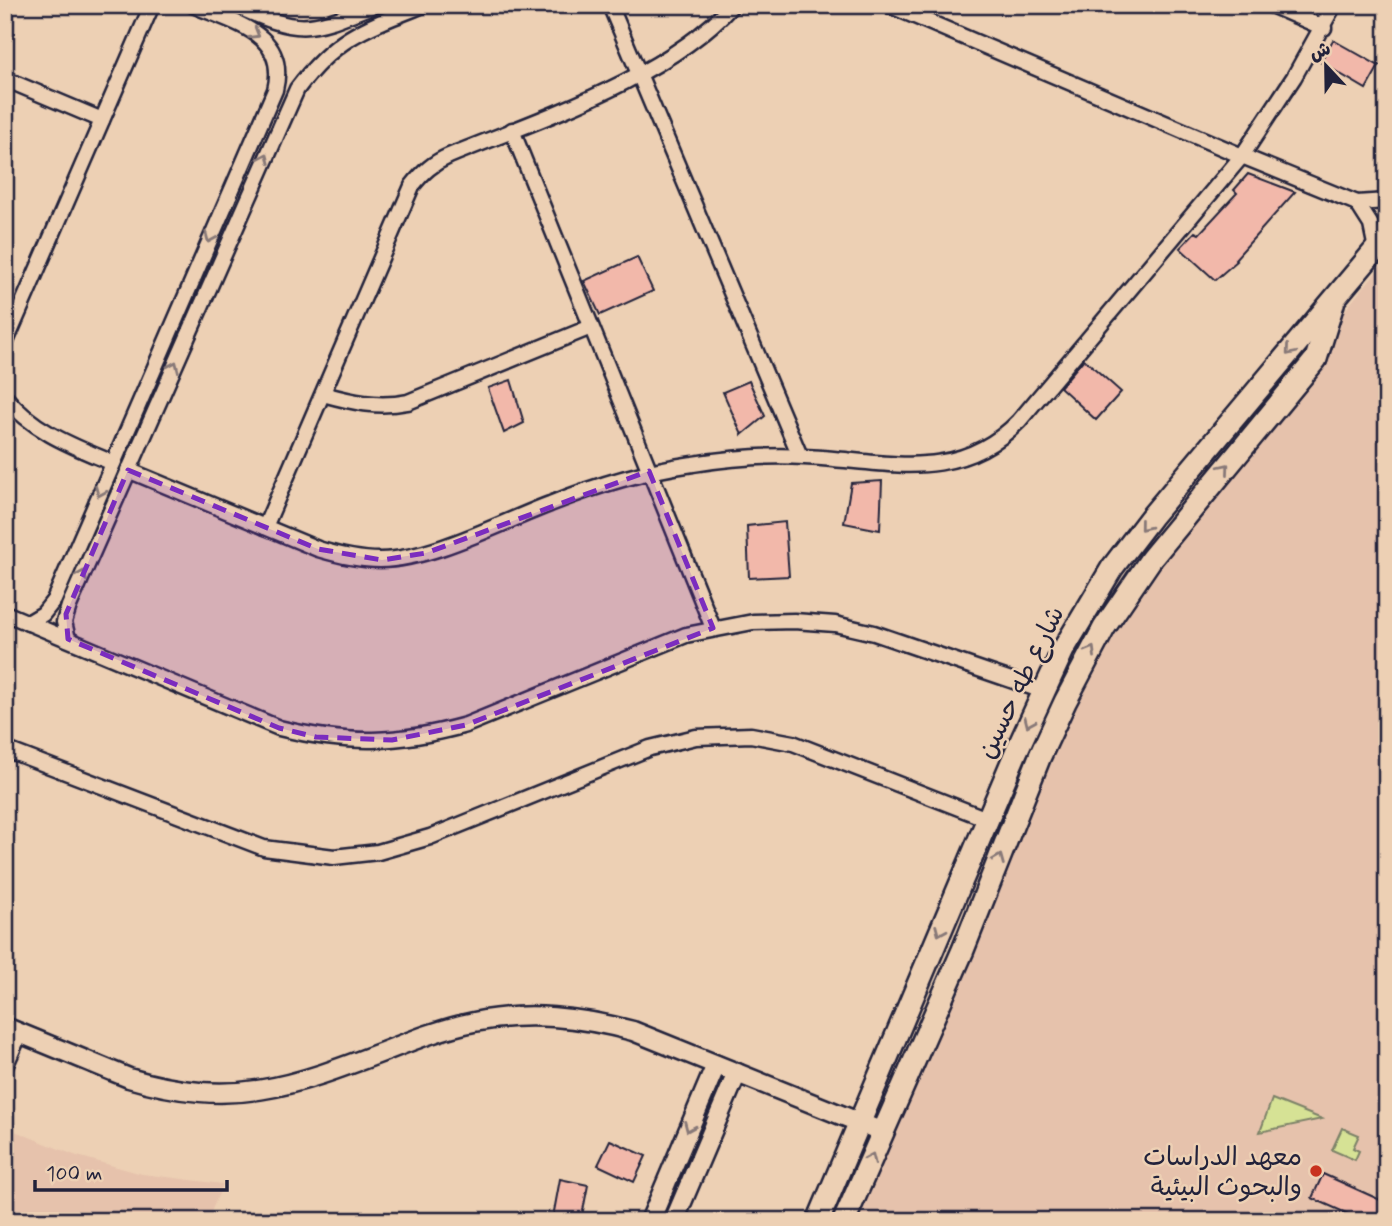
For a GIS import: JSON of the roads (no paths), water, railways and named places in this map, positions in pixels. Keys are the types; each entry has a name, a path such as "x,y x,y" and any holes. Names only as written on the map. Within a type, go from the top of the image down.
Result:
{"main road":[{"name":"شارع طه حسين","path":"818,1221 1043,691 1089,604 1131,542 1382,242"},
{"name":"شارع طه حسين","path":"844,1221 962,950 1040,756 1090,652 1151,559 1316,359 1334,299"}],"street":[{"path":"5,344 152,5"},
{"path":"29,622 43,614 54,600 275,90 277,63 265,40 254,32 193,5"},
{"path":"234,5 283,26 308,28 321,26 374,5"},
{"path":"68,639 65,614 297,89 314,66 334,47 358,32 424,5"},
{"path":"610,5 800,456"},
{"path":"265,527 412,186 422,173 434,163 639,74 700,36 732,5"},
{"path":"889,5 1357,203 1387,201"},
{"path":"1271,5 1324,28"},
{"path":"128,470 339,555 382,560 426,553 600,485 649,471 743,458 800,456 936,465 976,454 993,444 1019,421 1242,156 1324,28 1334,5"},
{"path":"5,79 102,120"},
{"path":"512,130 713,628"},
{"path":"1357,203 1382,242"},
{"path":"323,394 364,405 408,402 591,327"},
{"path":"5,397 41,430 113,463"},
{"path":"5,613 279,728 316,737 354,741 429,735 466,725 686,635 713,628 767,621 835,624 874,633 1043,691"},
{"path":"5,749 264,848 334,857 378,852 430,838 650,748 696,737 751,735 793,743 987,819"},
{"path":"5,1067 12,1030 129,1077 170,1088 226,1093 282,1087 309,1080 445,1029 505,1017 536,1015 597,1021 633,1031 883,1132"},
{"path":"650,1221 716,1065"},
{"path":"674,1221 737,1073"}],"place":[{"name":"معهد الدراسات والبحوث البيئية","path":"1316,1171"}]}
